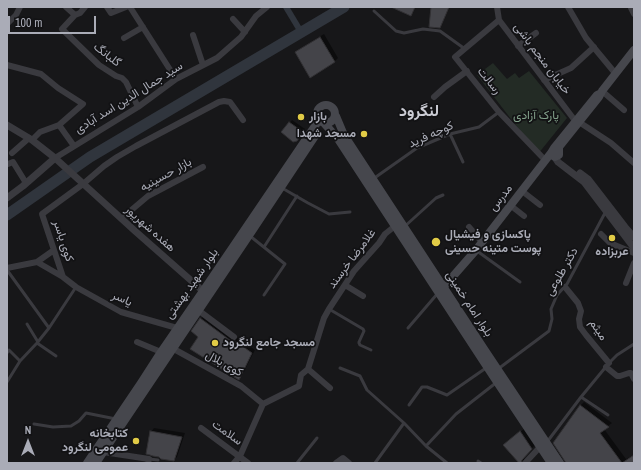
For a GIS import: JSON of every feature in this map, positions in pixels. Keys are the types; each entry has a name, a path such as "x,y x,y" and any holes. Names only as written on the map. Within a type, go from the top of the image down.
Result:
{"main road":[{"path":"602,92 634,50"},
{"name":"مدرس","path":"441,290 476,250 545,160 554,155 554,148 602,92"},
{"path":"325,104 335,110 336,116 331,122 322,122 317,117 317,112 320,107 325,104"},
{"name":"بلوار امام خمینی","path":"336,116 344,135 404,227 487,367 543,445 560,463"},
{"name":"بلوار امام خمینی","path":"322,122 338,139 395,226 498,369 543,445 551,463"},
{"name":"بلوار شهید بهشتی","path":"96,463 281,187 322,122"},
{"name":"بلوار شهید بهشتی","path":"87,463 160,352 322,122"}],"street":[{"path":"7,24 16,15 20,7"},
{"path":"66,7 76,15 80,14 85,7"},
{"path":"107,7 111,13 126,7"},
{"path":"130,7 176,79"},
{"name":"سید جمال الدین اسد آبادی","path":"55,158 138,107 176,79 217,58 241,37 256,16 267,7"},
{"name":"خیابان منجم باشی","path":"497,7 499,20 573,118 577,121"},
{"path":"568,7 586,38 615,73"},
{"path":"631,8 634,14"},
{"name":"گلبانگ","path":"76,15 62,29 99,65 116,76 122,78 126,82 138,107"},
{"path":"233,19 245,32"},
{"name":"رسالت","path":"499,20 455,57 499,112 545,160"},
{"path":"124,38 143,27"},
{"path":"518,46 536,33"},
{"path":"193,35 203,66"},
{"path":"544,80 571,68 594,47"},
{"path":"7,65 41,74 58,88 83,104 60,124 40,132 12,153"},
{"path":"434,97 444,87 467,71"},
{"path":"602,92 624,110"},
{"path":"83,184 117,157 219,102 230,102 243,120"},
{"path":"577,121 611,143 634,163"},
{"path":"60,124 74,146"},
{"path":"7,125 30,139 55,158 7,198"},
{"path":"554,155 558,162 584,182 634,248"},
{"path":"554,155 588,179 634,237"},
{"name":"هفده شهریور","path":"55,158 203,291"},
{"path":"8,164 13,162 26,183"},
{"name":"بازار حسینیه","path":"122,218 148,196 203,167"},
{"name":"کوی یاسر","path":"63,277 42,214 83,184"},
{"path":"522,191 540,205"},
{"path":"510,205 524,216"},
{"name":"غلامرضا خرسند","path":"263,404 299,386 302,375 308,369 324,318 354,272 385,234 395,226"},
{"path":"469,228 482,242"},
{"path":"601,234 610,243 634,253"},
{"path":"7,269 37,262 54,250"},
{"name":"یاسر","path":"37,262 63,277 76,287 121,312 177,328"},
{"path":"626,283 634,263"},
{"path":"345,285 363,296"},
{"name":"میثم","path":"565,287 578,303 581,311 579,319 580,327 608,365"},
{"path":"203,291 212,290"},
{"path":"198,310 234,337"},
{"path":"137,342 160,352"},
{"name":"کوی بلال","path":"172,348 242,386 263,404"},
{"path":"608,365 617,376 629,372 634,379"},
{"path":"308,369 330,388"},
{"path":"234,463 240,456 263,404"},
{"name":"سلامت","path":"201,428 248,463"},
{"path":"525,463 543,445"},
{"path":"103,452 148,461"},
{"path":"336,463 343,458 349,463"}],"lane":[{"path":"374,11 396,31 404,33 423,29 440,32 465,49"},
{"name":"کوچه فرید","path":"373,179 417,148 450,134 479,127 499,112"},
{"path":"450,134 464,162"},
{"path":"281,187 329,214 350,212"},
{"path":"404,227 436,198 443,195"},
{"path":"264,247 297,196"},
{"name":"دکتر طلوعی","path":"498,369 549,331 552,319 551,309 557,295 567,284 606,211"},
{"path":"249,235 285,264 264,296"},
{"path":"476,250 520,282"},
{"path":"7,269 49,328"},
{"path":"7,382 20,361 49,328 76,287"},
{"path":"408,328 441,290"},
{"path":"330,309 363,329 364,331 359,343 360,345 371,350"},
{"path":"27,324 38,342 56,356"},
{"path":"543,445 617,355 634,344"},
{"path":"7,353 9,350 20,361"},
{"path":"409,405 422,387 428,387 447,395 487,367"},
{"path":"340,368 360,376 367,390 404,423 426,446 447,463"},
{"path":"426,446 456,414 497,382"},
{"path":"581,397 608,415"},
{"path":"34,424 53,427 71,426 79,421 86,413 116,419"},
{"path":"375,463 404,423"},
{"path":"297,463 317,438"},
{"path":"148,461 158,460"}],"green space":[{"name":"پارک آزادی","path":"493,63 507,79 515,73 519,78 529,71 567,118 538,154 477,75"}],"building":[{"path":"391,7 415,7 411,16"},
{"path":"431,7 449,7 440,28 429,27"},
{"path":"320,37 335,62 310,78 295,52"},
{"path":"289,122 303,132 297,141 293,142 281,132"},
{"name":"مسجد جامع لنگرود","path":"200,318 231,341 235,341 252,353 239,380 190,349 198,337 191,331"},
{"path":"580,405 609,427 600,433 622,463 566,463 553,443"},
{"path":"150,431 182,437 174,461 161,459 159,457 146,454"},
{"path":"520,431 532,449 521,463 519,463 503,445"},
{"path":"634,455 634,463 622,463"}],"waterway":[{"path":"286,7 301,32"},
{"path":"7,215 90,157 344,7"}],"place":[{"name":"بازار","path":"301,117"},
{"name":"مسجد شهدا","path":"364,134"},
{"name":"عربزاده","path":"612,238"},
{"name":"پاکسازی و فیشیال پوست متینه حسینی","path":"436,242"},
{"name":"مسجد جامع لنگرود","path":"215,343"},
{"name":"کتابخانه عمومی لنگرود","path":"136,441"}],"district":[{"name":"لنگرود","path":"419,112"}]}
